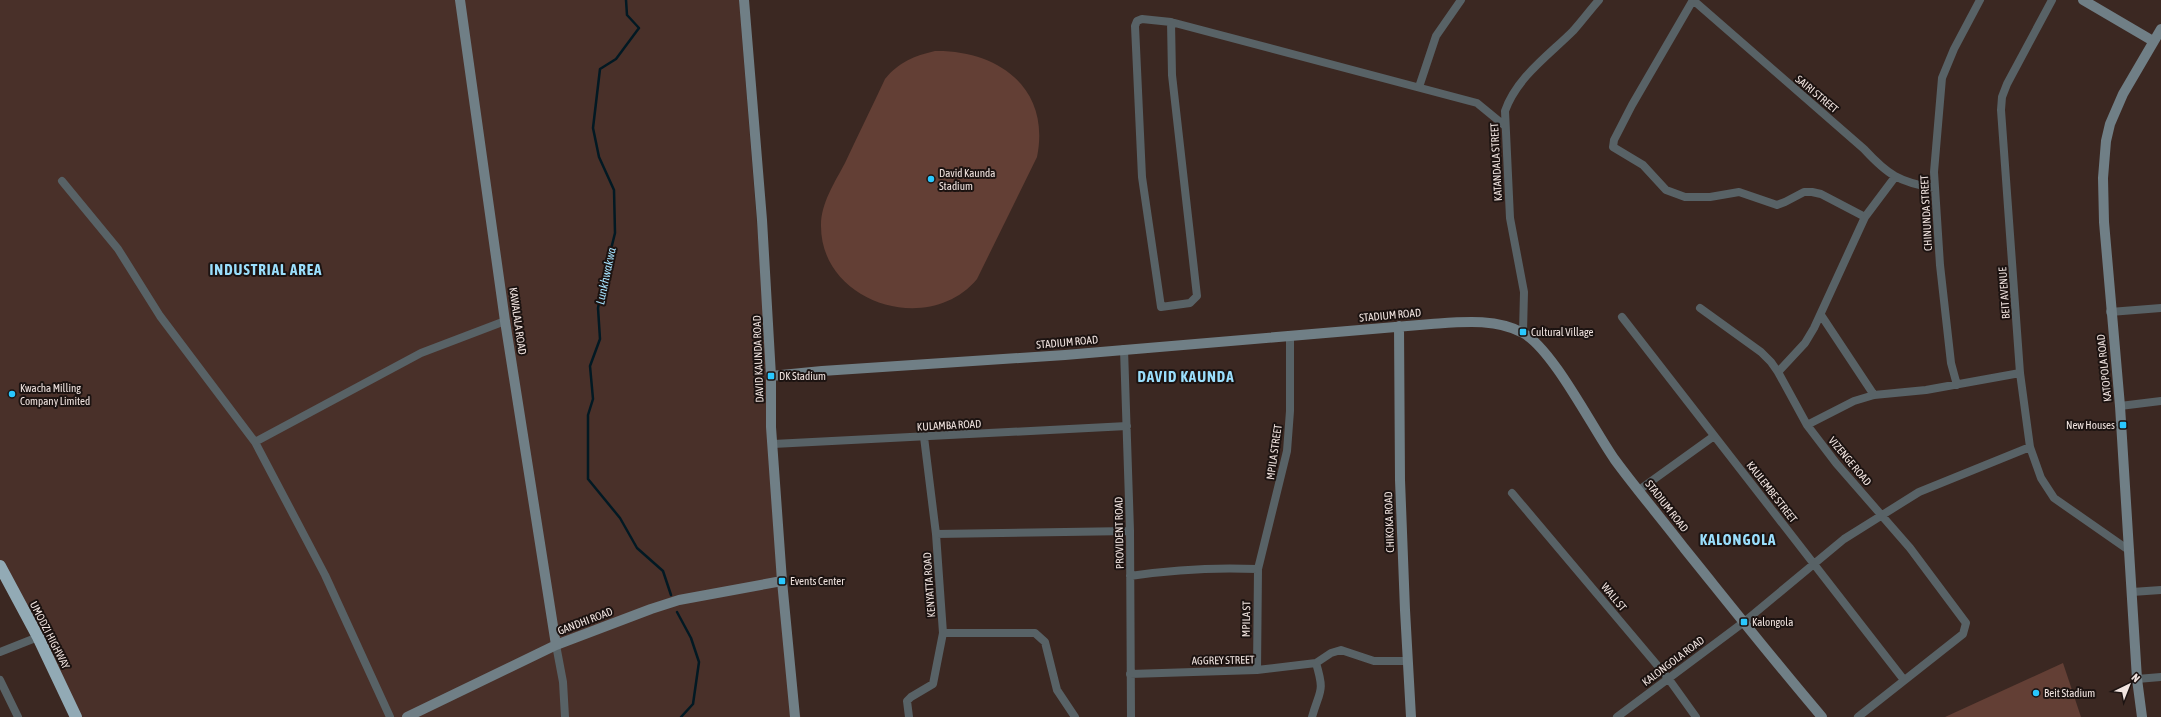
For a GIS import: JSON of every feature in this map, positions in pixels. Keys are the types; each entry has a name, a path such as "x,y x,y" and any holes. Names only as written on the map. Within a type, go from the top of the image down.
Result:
{"highway":[{"name":"UMODZI HIGHWAY","path":"0,566 38,637 76,717"}],"street":[{"name":"KAWALALA ROAD","path":"460,0 505,321 556,645"},
{"name":"DAVID KAUNDA ROAD","path":"744,0 762,220 772,376 773,444 782,581 795,717"},
{"path":"1419,87 1436,36 1461,0"},
{"name":"KATANDALA STREET","path":"1523,332 1524,292 1510,218 1505,111 1509,100 1538,62 1572,31 1599,0"},
{"path":"1693,0 1632,105 1614,140 1613,147 1643,165 1666,190 1684,197 1710,197 1739,192 1777,205 1786,202 1804,192 1812,192 1821,194 1865,217"},
{"name":"SAIRI STREET","path":"1693,0 1894,177 1911,184 1934,188"},
{"name":"CHINUNDA STREET","path":"1957,385 1951,363 1934,188 1942,78 1954,49 1980,0"},
{"name":"BEIT AVENUE","path":"2052,0 2024,50 2002,97 2001,110 2020,373 2030,447 2041,478 2054,498 2130,551"},
{"path":"2083,0 2153,41"},
{"path":"1171,22 1172,75 1197,296 1190,303 1161,307 1142,177 1135,26 1142,19 1171,22 1477,103 1505,126"},
{"name":"KATOPOLA ROAD","path":"2142,717 2137,679 2120,406 2110,312 2104,222 2103,178 2106,141 2110,124 2123,94 2161,29"},
{"path":"1778,372 1805,343 1822,315 1865,217 1894,177"},
{"path":"62,181 118,249 160,316 255,442 325,575 390,717"},
{"name":"VIZENGE ROAD","path":"1700,308 1761,352 1778,372 1807,425 1910,548 1966,623 1963,634 1858,717"},
{"path":"2110,312 2161,308"},
{"path":"1822,315 1874,395"},
{"name":"KAULEMBE STREET","path":"1622,317 1904,680"},
{"path":"255,442 421,354 505,321"},
{"name":"STADIUM ROAD","path":"772,376 1399,326 1476,322 1503,326 1523,332 1536,342 1551,361 1594,430 1639,490 1822,717"},
{"name":"CHIKOKA ROAD","path":"1399,326 1400,480 1407,661 1411,717"},
{"name":"MPILA STREET","path":"1258,569 1288,451 1290,411 1290,335"},
{"name":"PROVIDENT ROAD","path":"1124,349 1130,531 1131,717"},
{"path":"1807,425 1854,401 1874,395 1926,390 2020,373"},
{"path":"2120,406 2161,401"},
{"name":"KULAMBA ROAD","path":"773,444 1126,426"},
{"path":"1639,490 1714,436"},
{"name":"KENYATTA ROAD","path":"910,717 907,701 933,684 943,633 936,534 924,437"},
{"name":"KALONGOLA ROAD","path":"1617,717 1744,622 1844,538 1926,489 2030,447"},
{"name":"WALL ST","path":"1512,493 1668,678 1696,717"},
{"path":"936,534 1130,531"},
{"path":"1130,576 1175,569 1258,569"},
{"name":"MPILA ST","path":"1257,670 1258,569"},
{"name":"GANDHI ROAD","path":"407,717 556,645 651,609 679,600 782,581"},
{"path":"2132,592 2161,590"},
{"path":"943,633 1035,633 1041,636 1046,642 1057,690 1075,717"},
{"path":"0,652 38,637"},
{"path":"556,645 563,682 565,717"},
{"path":"1312,717 1321,694 1322,684 1316,663 1330,653 1340,650 1374,661 1407,661"},
{"name":"AGGREY STREET","path":"1130,674 1257,670 1316,663"},
{"path":"2137,679 2161,677"},
{"path":"0,680 18,717"}],"shaded area":[{"name":"INDUSTRIAL AREA","path":"0,0 739,0 795,700 801,717 74,717 0,569"},
{"name":"David Kaunda Stadium","path":"935,51 958,52 979,57 999,66 1015,78 1027,93 1036,111 1039,133 1037,157 977,279 956,297 932,306 906,308 881,303 857,292 838,274 825,252 821,225 823,209 829,193 885,79 890,73 907,60"},
{"name":"Beit Stadium","path":"2063,663 2081,717 1945,717"}],"waterway":[{"name":"Lunkhwakwa","path":"626,0 627,15 639,28 616,59 600,69 593,128 599,157 614,190 615,233 598,308 600,339 590,366 593,399 588,415 588,479 620,518 637,548 663,571 671,595"},
{"name":"Lunkhwakwa","path":"677,612 691,638 699,662 693,704 681,717"}],"place":[{"name":"David Kaunda Stadium","path":"931,179"},
{"name":"Cultural Village","path":"1523,332"},
{"name":"DK Stadium","path":"771,376"},
{"name":"Kwacha Milling Company Limited","path":"12,394"},
{"name":"New Houses","path":"2123,425"},
{"name":"Events Center","path":"782,581"},
{"name":"Kalongola","path":"1744,622"},
{"name":"Beit Stadium","path":"2036,693"}],"district":[{"name":"INDUSTRIAL AREA","path":"266,270"},
{"name":"DAVID KAUNDA","path":"1186,377"},
{"name":"KALONGOLA","path":"1738,540"}]}
